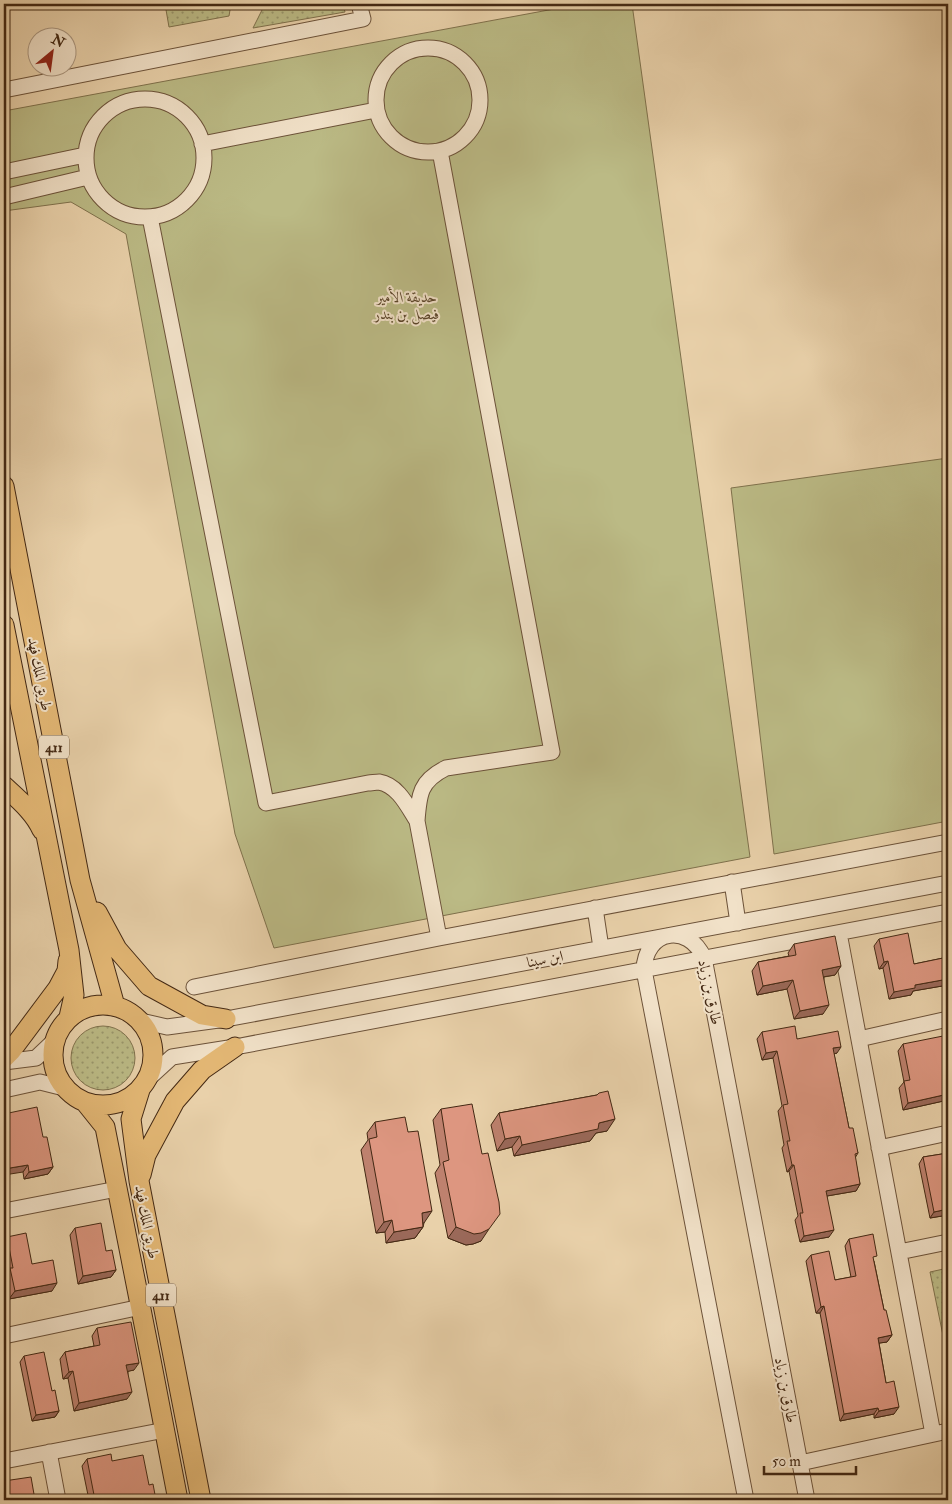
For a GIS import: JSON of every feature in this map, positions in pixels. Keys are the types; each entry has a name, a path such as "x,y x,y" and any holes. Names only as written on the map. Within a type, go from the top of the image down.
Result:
{"main road":[{"name":"طريق الملك فهد","path":"4,486 80,880 116,1006"},
{"name":"طريق الملك فهد","path":"4,625 69,950 74,995 69,1017"},
{"path":"4,786 30,811 38,822 48,843"},
{"path":"80,880 117,949 149,986 202,1015 226,1018"},
{"path":"4,1060 58,988 66,971 69,950"},
{"path":"69,1017 83,1008 99,1005 116,1006 129,1012 141,1021"},
{"name":"411","path":"69,1017 55,1040 52,1056 56,1073 64,1088 74,1096 99,1106 114,1105 128,1100 144,1084 154,1063 154,1048 149,1034 141,1021"},
{"path":"139,1181 146,1155 175,1101 202,1070 235,1047"},
{"name":"طريق الملك فهد","path":"144,1084 131,1119 139,1181 201,1500"},
{"name":"طريق الملك فهد","path":"85,1102 105,1127 178,1500"}],"street":[{"path":"4,90 363,18 360,4"},
{"path":"432,48 449,52 464,62 474,76 480,93 480,110 474,127 462,140 447,150 440,151 430,153 413,152 398,144 385,132 377,117 374,100 378,83 386,68 398,56 415,49 432,48"},
{"path":"134,99 154,99 172,105 188,116 199,132 202,144 204,150 204,169 197,187 185,202 169,212 150,217 131,215 112,207 98,193 88,178 86,156 90,136 100,119 116,106 134,99"},
{"path":"202,144 376,110"},
{"path":"439,938 417,821 419,798 425,784 435,774 446,768 552,752 440,151"},
{"path":"4,172 86,156"},
{"path":"4,197 88,178"},
{"path":"150,217 266,803 381,782 395,790 404,800 417,821"},
{"path":"194,987 439,938 948,842"},
{"path":"732,882 738,923"},
{"name":"ابن سينا","path":"141,1021 167,1028 226,1018 948,883"},
{"path":"595,908 601,948"},
{"name":"ابن سينا","path":"144,1084 172,1057 235,1047 948,912"},
{"path":"839,933 933,1434"},
{"path":"670,935 661,938 647,951 644,960 644,970 746,1500"},
{"name":"طارق بن زياد","path":"670,935 687,938 695,943 704,958 808,1500"},
{"path":"859,1039 948,1020"},
{"path":"4,1060 36,1058 55,1040"},
{"path":"4,1090 40,1082 64,1088"},
{"path":"879,1148 948,1133"},
{"path":"4,1211 117,1189"},
{"path":"899,1252 948,1242"},
{"path":"4,1336 141,1307"},
{"path":"4,1461 165,1430"},
{"path":"800,1463 948,1431"},
{"path":"49,1452 58,1500"}],"green space":[{"path":"165,4 231,4 229,16 169,27"},
{"path":"265,4 343,4 345,12 253,28"},
{"name":"حديقة الأمير فيصل بن بندر","path":"581,4 632,4 750,857 274,948 235,834 126,234 71,202 4,211 4,111"},
{"path":"948,458 948,821 774,854 731,488"},
{"path":"97,1026 109,1026 126,1035 133,1046 135,1058 133,1070 126,1081 109,1090 97,1090 85,1085 76,1076 71,1064 71,1052 76,1040 85,1031"},
{"path":"948,1268 948,1360 930,1272"}],"building":[{"path":"908,933 914,964 948,957 948,979 915,985 915,988 894,992 888,961 884,962 879,939"},
{"path":"835,936 841,966 822,970 829,1005 800,1011 793,980 763,986 758,962 796,955 794,944"},
{"path":"795,1026 797,1039 838,1031 841,1047 833,1048 849,1128 853,1128 858,1153 855,1154 860,1184 826,1191 834,1230 804,1236 800,1213 803,1213 794,1165 792,1165 787,1141 790,1141 783,1105 788,1104 777,1051 766,1053 762,1032"},
{"path":"943,1036 948,1062 948,1094 908,1103 904,1081 910,1080 903,1044"},
{"path":"608,1091 615,1119 599,1123 598,1129 522,1145 520,1136 505,1139 499,1113 597,1095"},
{"path":"472,1104 482,1154 488,1153 500,1214 489,1229 474,1234 456,1227 443,1162 449,1160 441,1109"},
{"path":"37,1107 43,1137 47,1137 53,1167 29,1172 28,1165 4,1169 4,1114"},
{"path":"405,1117 408,1132 418,1131 432,1211 422,1213 423,1227 394,1232 392,1220 384,1222 369,1139 377,1137 375,1122"},
{"path":"948,1153 948,1209 934,1212 923,1157"},
{"path":"101,1223 106,1251 112,1250 116,1270 83,1276 75,1228"},
{"path":"26,1233 32,1264 53,1260 57,1283 15,1291 10,1268 13,1268 7,1237"},
{"path":"873,1234 877,1256 873,1257 884,1310 886,1310 892,1335 878,1338 886,1383 894,1381 899,1407 879,1411 878,1408 844,1414 824,1306 821,1307 811,1255 829,1251 835,1280 856,1276 849,1239"},
{"path":"131,1322 139,1363 126,1365 132,1392 79,1403 73,1371 69,1372 65,1352 100,1345 97,1328"},
{"path":"44,1352 52,1391 55,1390 59,1411 36,1415 24,1356"},
{"path":"111,1454 112,1461 143,1455 149,1485 153,1484 156,1500 95,1500 87,1459"},
{"path":"31,1477 35,1500 4,1500 4,1481"}]}
